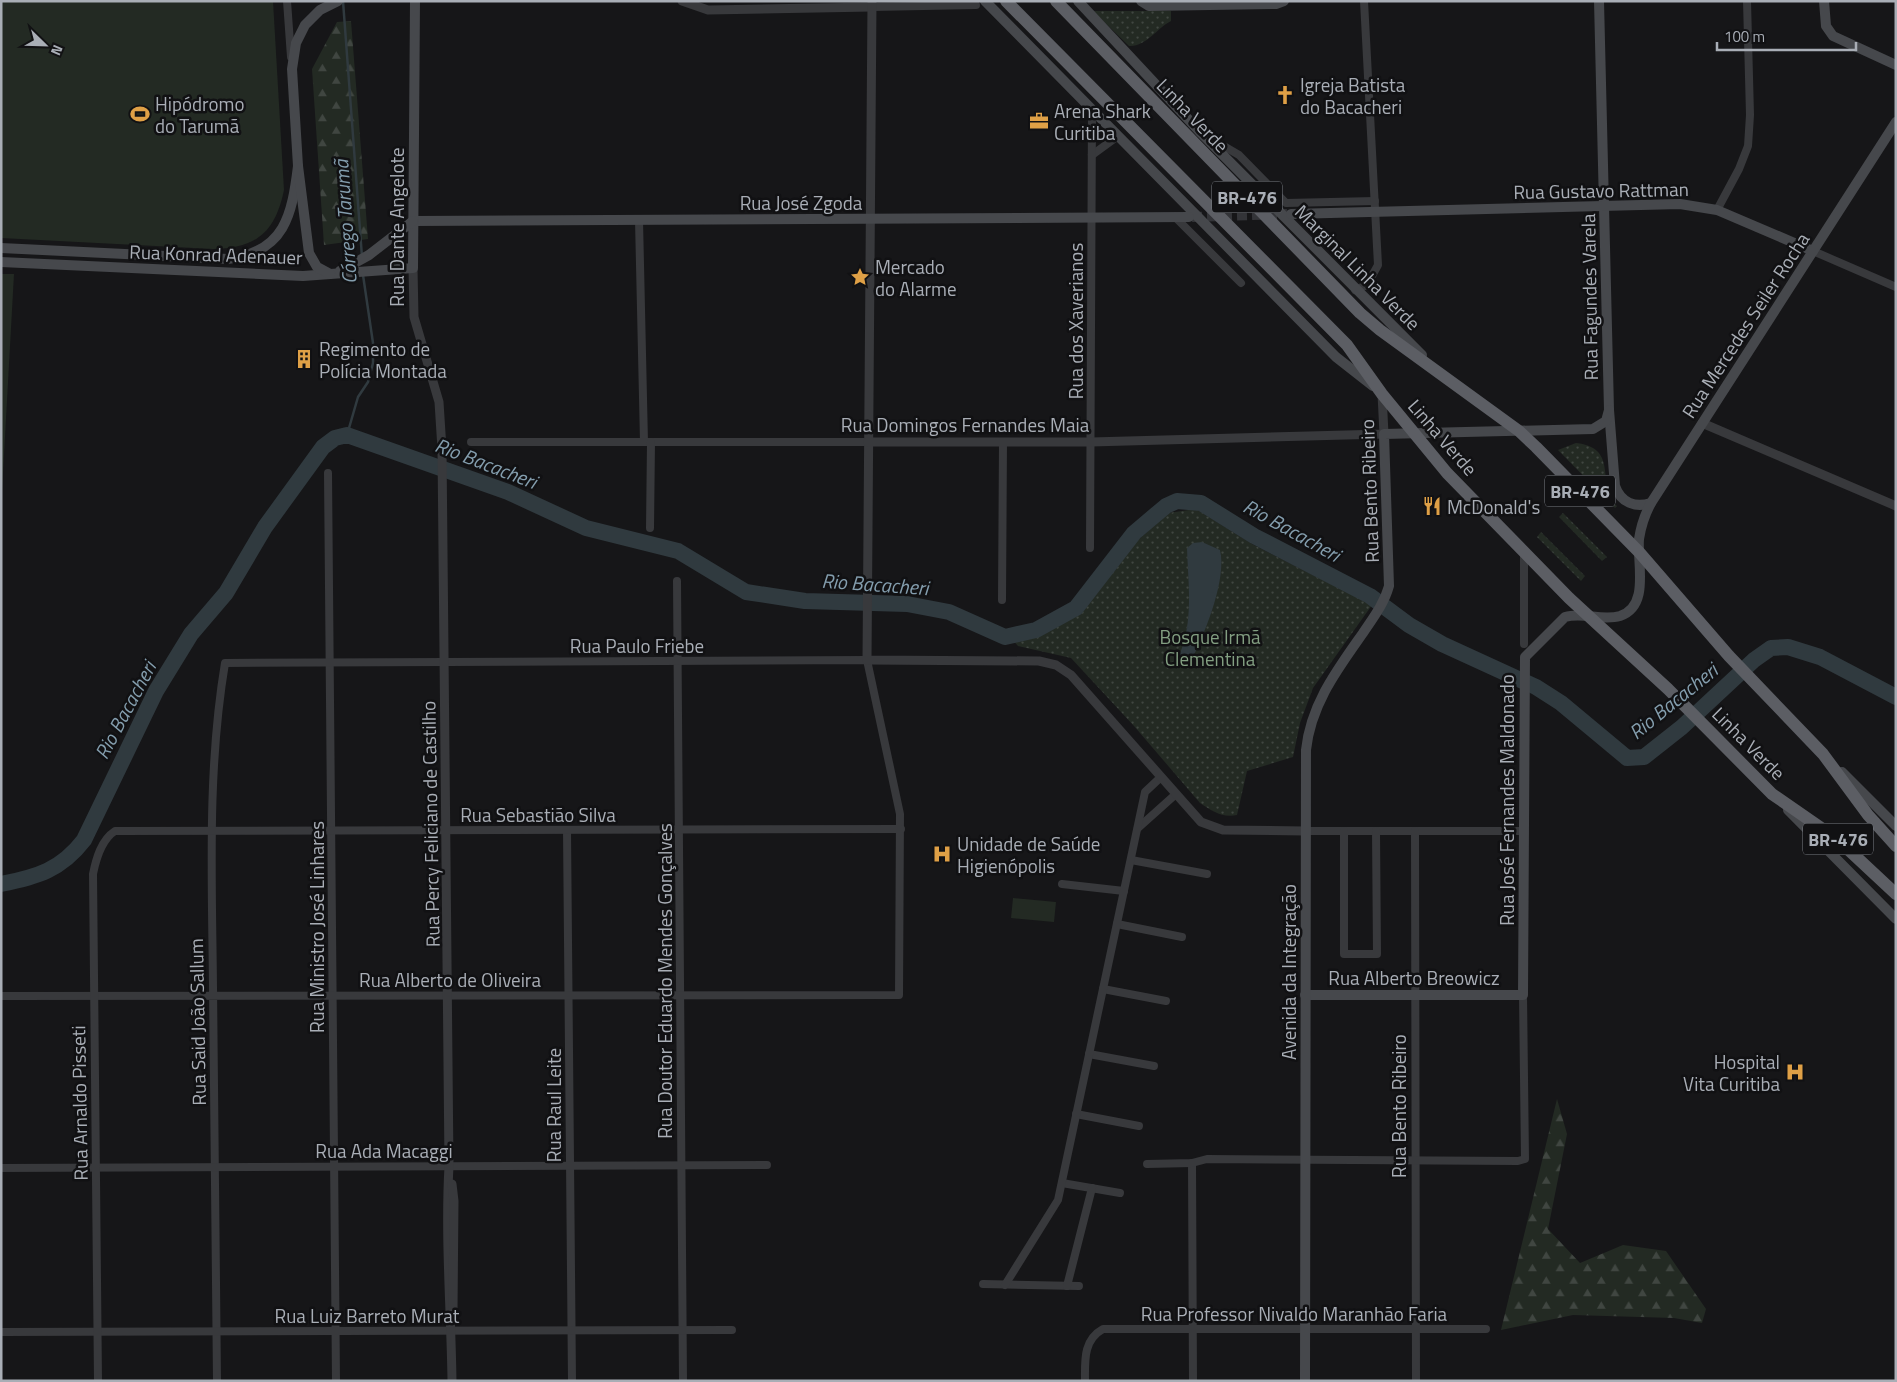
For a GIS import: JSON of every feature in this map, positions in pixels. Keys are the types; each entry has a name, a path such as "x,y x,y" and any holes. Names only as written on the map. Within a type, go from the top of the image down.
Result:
{"highway":[{"name":"Linha Verde","path":"1006,1 1347,345 1382,394 1414,434 1461,488 1524,552 1589,617 1681,702 1772,794 1837,839 1896,894"},
{"name":"Linha Verde","path":"1056,1 1350,303 1380,330 1520,431 1639,552 1729,656 1824,754 1868,815 1896,846"}],"main road":[{"path":"333,274 317,267 310,253 298,166 292,69 296,44 305,25 320,10 337,1"},
{"name":"Rua Dante Angelote","path":"413,268 415,1"},
{"name":"Marginal Linha Verde","path":"1078,1 1202,134 1355,290 1449,381"},
{"path":"1141,1 1149,6 1276,4 1284,1"},
{"name":"Rua Fagundes Varela","path":"1599,1 1609,410 1618,492 1629,503 1643,505 1651,503"},
{"path":"1824,1 1826,26 1833,36 1896,65"},
{"path":"980,3 1092,110 1336,357 1382,394"},
{"name":"Rua Mercedes Seiler Rocha","path":"1639,552 1641,528 1651,503 1896,122"},
{"name":"Rua Konrad Adenauer","path":"1,248 228,259 248,255 268,244 284,227 294,198 298,166"},
{"name":"Rua Gustavo Rattman","path":"1291,214 1680,204 1717,210 1812,251"},
{"name":"Rua José Zgoda","path":"413,221 1189,217"},
{"name":"Rua Konrad Adenauer","path":"1,262 303,276 333,274 353,268 413,221"},
{"path":"353,268 371,271 413,268"},
{"name":"Rua Domingos Fernandes Maia","path":"1384,434 1598,428 1606,421 1609,410"},
{"name":"Rua Bento Ribeiro","path":"1384,434 1389,586"},
{"name":"Rua José Fernandes Maldonado","path":"1523,995 1524,662 1528,653 1561,619 1570,615 1589,617 1617,616 1634,608 1639,590 1639,552"},
{"name":"Avenida da Integração","path":"1305,1381 1306,750 1310,724 1328,684 1377,613 1389,586"},
{"path":"1824,754 1896,826"},
{"path":"1772,794 1896,919"},
{"name":"Rua Alberto Breowicz","path":"1305,995 1523,995"}],"street":[{"path":"287,1 292,69"},
{"path":"682,1 708,10 872,4 980,3"},
{"path":"1355,290 1367,285 1378,265 1364,1"},
{"path":"1717,210 1739,169 1748,146 1750,115 1747,1"},
{"path":"872,4 867,660 898,801 901,829"},
{"name":"Rua dos Xaverianos","path":"1090,548 1092,110"},
{"path":"1202,134 1239,155 1286,203 1375,201"},
{"path":"1092,155 1118,136"},
{"path":"1176,217 1241,282"},
{"path":"639,220 650,528"},
{"name":"Rua Gustavo Rattman","path":"1812,251 1896,287"},
{"name":"Rua Dante Angelote","path":"413,268 414,317 436,390 443,481"},
{"name":"Rua Bento Ribeiro","path":"1382,394 1384,434"},
{"path":"1702,423 1896,506"},
{"name":"Rua Domingos Fernandes Maia","path":"472,442 1091,442 1384,434"},
{"path":"1002,600 1003,442"},
{"name":"Rua Ministro José Linhares","path":"328,473 336,1381"},
{"name":"Rua Percy Feliciano de Castilho","path":"443,481 449,1166 454,1210 455,1293 451,1331 452,1381"},
{"path":"1524,552 1524,644"},
{"name":"Rua Doutor Eduardo Mendes Gonçalves","path":"677,581 683,1381"},
{"name":"Rua Paulo Friebe","path":"225,663 867,660 1048,662 1071,675 1161,777"},
{"name":"Rua Said João Sallum","path":"217,1381 211,831 215,737 225,663"},
{"path":"1005,1285 1058,1200 1145,792 1161,777 1201,822 1215,829 1524,832"},
{"path":"1138,828 1176,794"},
{"name":"Rua Sebastião Silva","path":"115,831 901,829"},
{"name":"Rua Alberto de Oliveira","path":"1,996 900,995 901,829"},
{"name":"Rua Raul Leite","path":"567,830 572,1381"},
{"name":"Rua Arnaldo Pisseti","path":"98,1381 94,874 101,849 115,831"},
{"path":"1344,831 1344,954 1377,954 1376,831"},
{"name":"Rua Bento Ribeiro","path":"1415,831 1416,1381"},
{"path":"1131,860 1207,874"},
{"path":"1062,884 1124,891"},
{"path":"1117,924 1182,937"},
{"path":"1103,989 1166,1001"},
{"path":"1147,1164 1192,1164 1207,1159 1518,1161 1524,1158 1523,995"},
{"path":"1089,1054 1154,1066"},
{"path":"1076,1114 1139,1126"},
{"path":"1192,1164 1193,1381"},
{"name":"Rua Ada Macaggi","path":"1,1168 767,1165"},
{"path":"1062,1183 1120,1193"},
{"path":"1067,1286 1092,1188"},
{"path":"983,1284 1079,1286"},
{"name":"Rua Professor Nivaldo Maranhão Faria","path":"1085,1381 1086,1350 1095,1334 1103,1329 1486,1329"},
{"name":"Rua Luiz Barreto Murat","path":"1,1332 732,1330"}],"green space":[{"name":"Hipódromo do Tarumã","path":"1,1 273,1 284,190 280,205 269,227 252,241 228,248 213,249 1,238"},
{"path":"1093,11 1171,11 1171,21 1141,44 1129,46"},
{"path":"351,21 368,239 324,245 312,69 337,22"},
{"path":"1,274 14,274 1,509"},
{"path":"1576,443 1589,446 1598,452 1603,459 1608,488 1617,506 1615,508 1558,450"},
{"name":"Bosque Irmã Clementina","path":"1196,509 1252,544 1372,605 1313,688 1300,723 1293,757 1247,771 1237,815 1232,816 1222,815 1200,803 1134,726 1071,658 1018,646 1010,637 1037,631 1077,609 1137,541 1168,513"},
{"path":"1563,513 1607,557 1602,561 1559,517"},
{"path":"1541,532 1585,576 1581,581 1537,537"},
{"path":"1013,898 1056,902 1054,922 1011,918"},
{"path":"1557,1099 1567,1134 1548,1229 1580,1263 1623,1245 1666,1251 1706,1309 1702,1323 1674,1318 1573,1315 1501,1330"}],"shaded area":[{"path":"1202,542 1220,550 1221,575 1214,604 1194,655 1179,656 1184,643 1188,616 1187,548 1193,543"}],"waterway":[{"name":"Córrego Tarumã","path":"343,1 362,257"},
{"name":"Córrego Tarumã","path":"347,435 358,397 368,382 373,363 373,343 363,275"},
{"name":"Rio Bacacheri","path":"1,884 47,871 66,859 84,840 156,691 191,634 226,593 265,527 323,447 335,438 347,435 508,492 586,528 678,551 746,592 805,601 907,604 949,612 1005,637 1036,630 1076,608 1134,533 1166,506 1177,501 1201,503 1254,536 1370,596 1409,625 1442,644 1536,687 1561,703 1627,758 1644,757 1682,727 1754,660 1771,648 1788,647 1820,657 1896,697"}],"tunnel":[{"path":"1192,217 1287,214"}],"place":[{"name":"Igreja Batista do Bacacheri","path":"1285,95"},
{"name":"Hipódromo do Tarumã","path":"140,114"},
{"name":"Arena Shark Curitiba","path":"1039,121"},
{"name":"Mercado do Alarme","path":"860,277"},
{"name":"Regimento de Polícia Montada","path":"304,359"},
{"name":"McDonald's","path":"1432,506"},
{"name":"Unidade de Saúde Higienópolis","path":"942,854"},
{"name":"Hospital Vita Curitiba","path":"1795,1072"}]}
